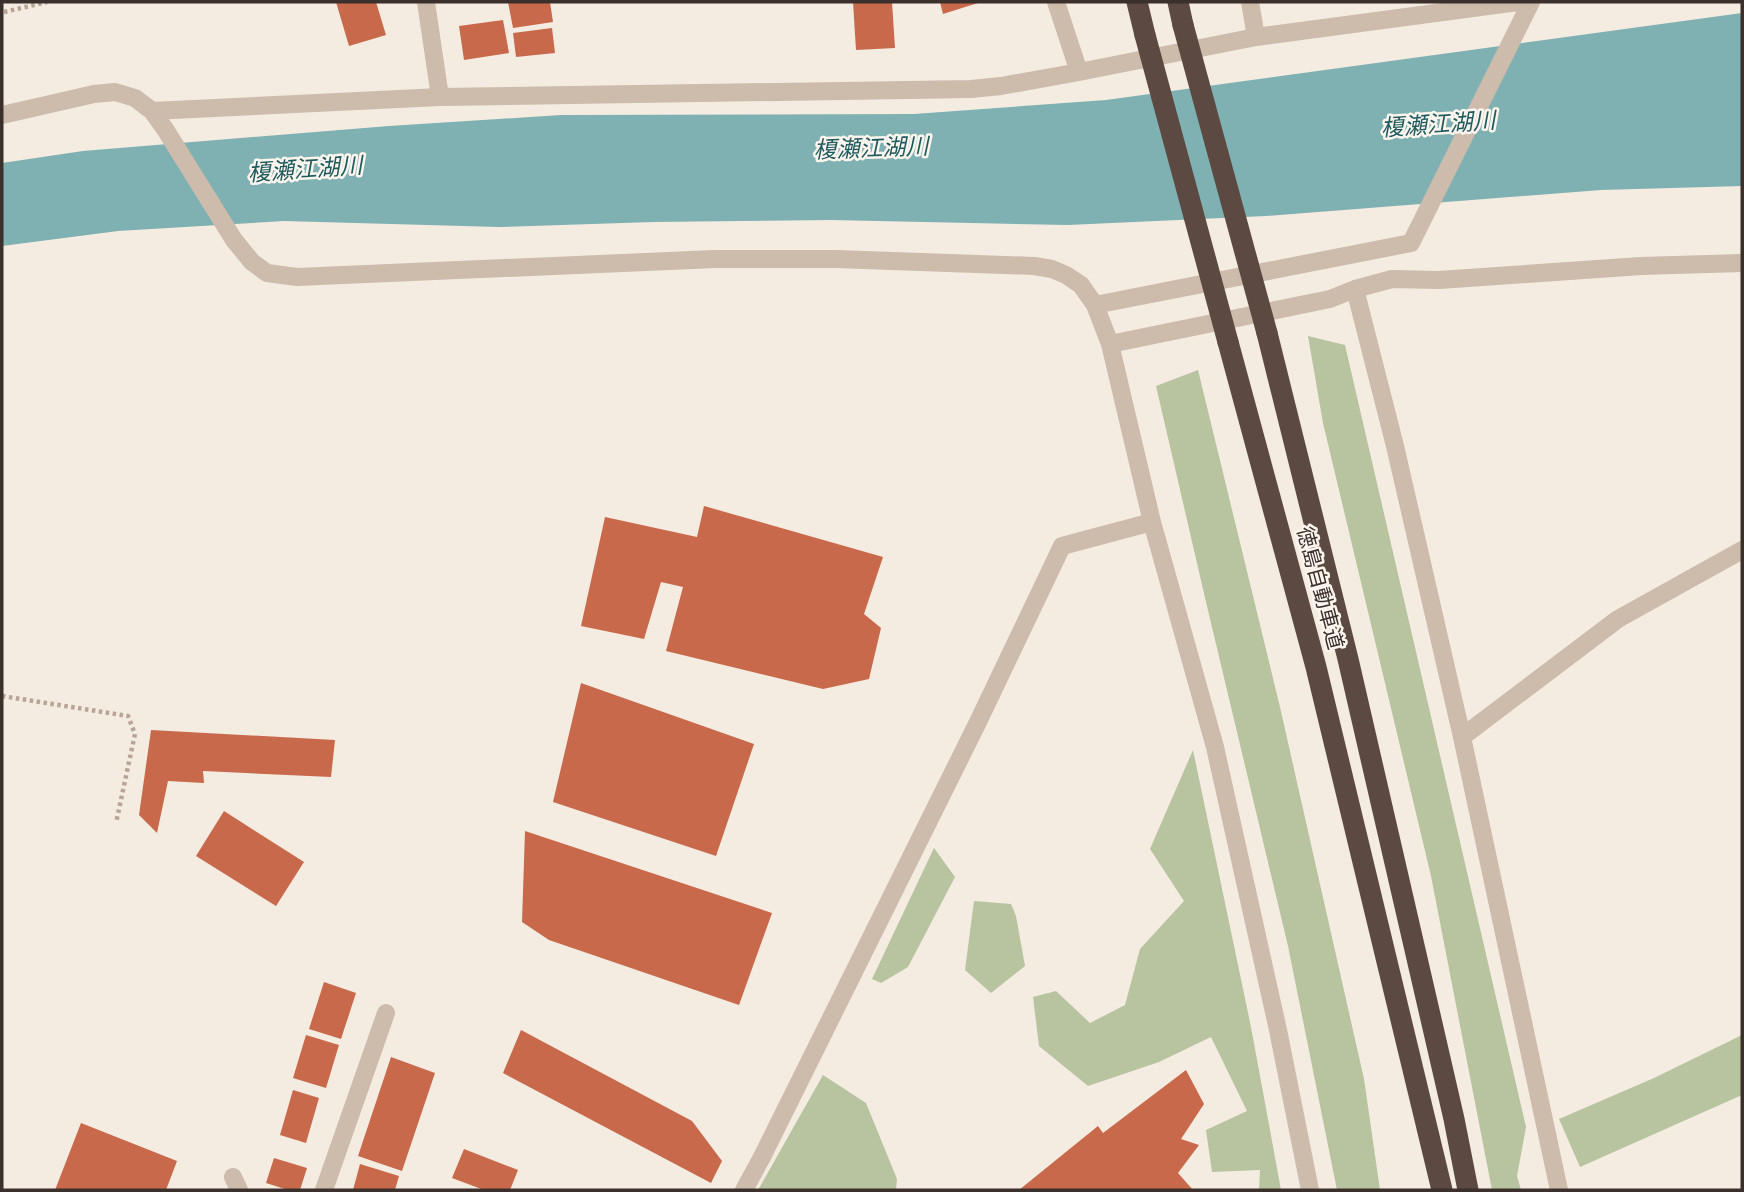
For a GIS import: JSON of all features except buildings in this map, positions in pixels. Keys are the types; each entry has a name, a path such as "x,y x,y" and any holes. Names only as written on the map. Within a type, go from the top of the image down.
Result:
{"highway":[{"name":"徳島自動車道","path":"1137,2 1316,667 1442,1190"},
{"name":"徳島自動車道","path":"1178,2 1266,332 1348,659 1468,1190"}],"street":[{"path":"426,2 440,97"},
{"path":"1056,2 1079,72"},
{"path":"1250,2 1256,37"},
{"path":"152,111 440,97 971,89 1079,72 1256,37 1518,2"},
{"path":"1095,305 1411,243 1531,2"},
{"path":"2,115 94,94 115,92 135,98 152,111 165,129 234,240 252,262 267,273 297,277 715,260 836,259 1034,266 1052,269 1080,285 1095,305 1111,344 1152,522 1215,747 1278,1030 1310,1190"},
{"path":"1111,344 1330,299 1392,279 1438,280 1641,266 1742,263"},
{"path":"1355,289 1395,446 1462,737 1559,1190"},
{"path":"744,1190 888,905 1062,546 1152,522"},
{"path":"1462,737 1618,619 1742,550"},
{"path":"324,1190 386,1013"}],"path":[{"path":"4,12 47,2"},
{"path":"2,696 128,716 135,734 116,823"}],"green space":[{"path":"1308,336 1345,345 1526,1127 1517,1176 1521,1190 1492,1190 1431,876 1323,423"},
{"path":"1198,370 1280,707 1364,1079 1380,1190 1337,1190 1288,946 1156,386"},
{"path":"1193,750 1251,1027 1281,1190 1259,1190 1260,1170 1212,1172 1206,1130 1247,1111 1211,1037 1159,1062 1088,1086 1039,1046 1033,997 1056,991 1090,1023 1125,1005 1140,949 1184,901 1150,849"},
{"path":"934,848 955,877 908,967 881,983 872,979"},
{"path":"974,901 1011,904 1016,916 1025,966 991,993 965,970"},
{"path":"1742,1035 1742,1095 1580,1167 1559,1119 1654,1078"},
{"path":"823,1075 866,1103 897,1179 896,1190 758,1190"}],"water":[{"name":"榎瀬江湖川","path":"1742,13 1742,186 1601,190 1266,216 1068,225 831,220 499,227 284,221 118,231 2,246 2,163 83,151 561,115 914,114 1106,100"}]}
